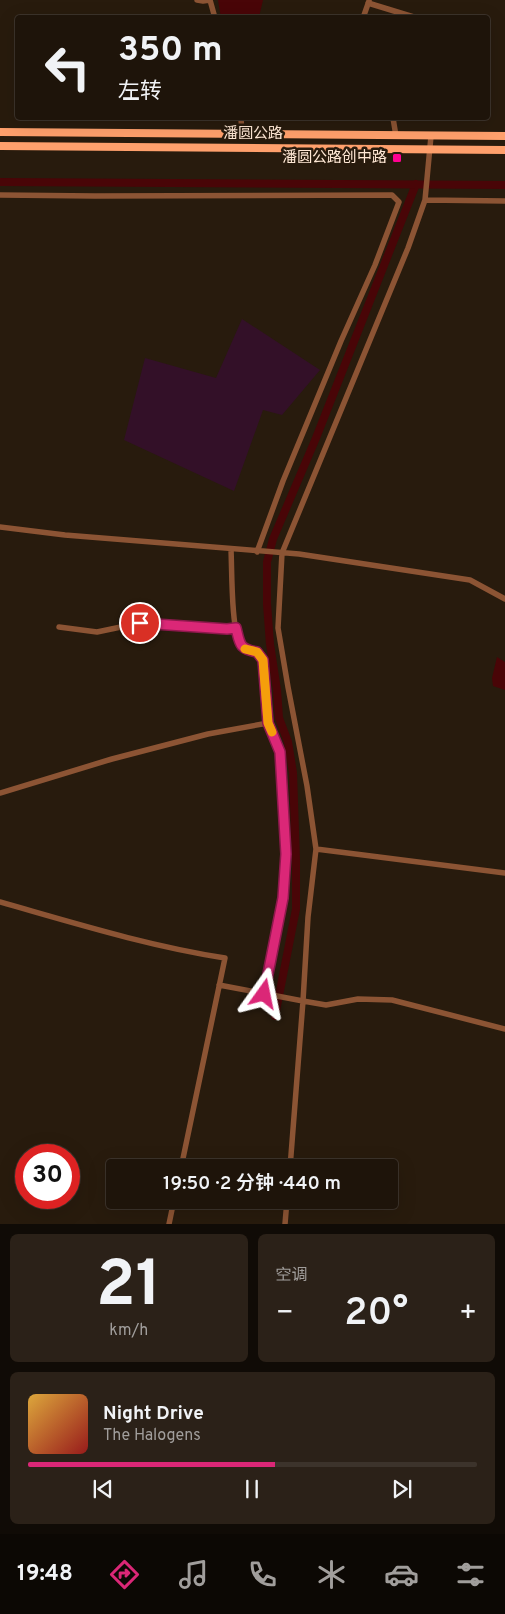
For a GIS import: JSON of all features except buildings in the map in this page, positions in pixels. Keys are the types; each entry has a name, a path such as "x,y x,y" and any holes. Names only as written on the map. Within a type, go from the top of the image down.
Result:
{"main road":[{"name":"潘圆公路","path":"0,132 505,136"},
{"name":"潘圆公路","path":"0,146 505,150"}],"street":[{"path":"197,0 210,0 214,15"},
{"path":"364,15 369,2 408,15"},
{"path":"242,120 242,135"},
{"path":"393,120 396,136"},
{"path":"291,1159 308,917 316,849 307,786 278,628 280,553 408,248 425,200 430,136"},
{"path":"0,195 392,195 398,202 375,265 283,481 258,552"},
{"path":"425,200 505,201"},
{"path":"0,527 65,535 309,556 470,580 505,599"},
{"path":"231,550 236,628 242,646 257,652 263,660 268,723 280,752 286,854 283,898 264,994"},
{"path":"59,627 97,632 140,623 236,628"},
{"path":"0,793 122,756 208,734 268,723"},
{"path":"316,849 505,873"},
{"path":"0,902 120,937 179,951 225,958 183,1159"},
{"path":"219,985 326,1005 358,999 392,1000 505,1030"},
{"path":"169,1224 172,1209"},
{"path":"285,1224 286,1209"}],"shaded area":[{"path":"218,0 263,0 259,15 220,15"},
{"path":"242,319 320,370 282,415 263,410 234,491 124,440 145,358 216,378"},
{"path":"497,657 505,662 505,690 493,686 492,678"}],"waterway":[{"path":"0,182 505,185"},
{"path":"275,1016 296,909 296,861 293,773 288,742 279,718 270,644 267,604 267,562 273,539 316,438 416,184"}],"slow traffic":[{"path":"245,649 257,652 263,660 268,723 272,732"}],"place":[{"name":"潘圆公路创中路","path":"397,158"}],"route":[{"path":"140,623 236,628 242,646 257,652 263,660 268,723 280,752 286,854 283,898 264,994"}]}
